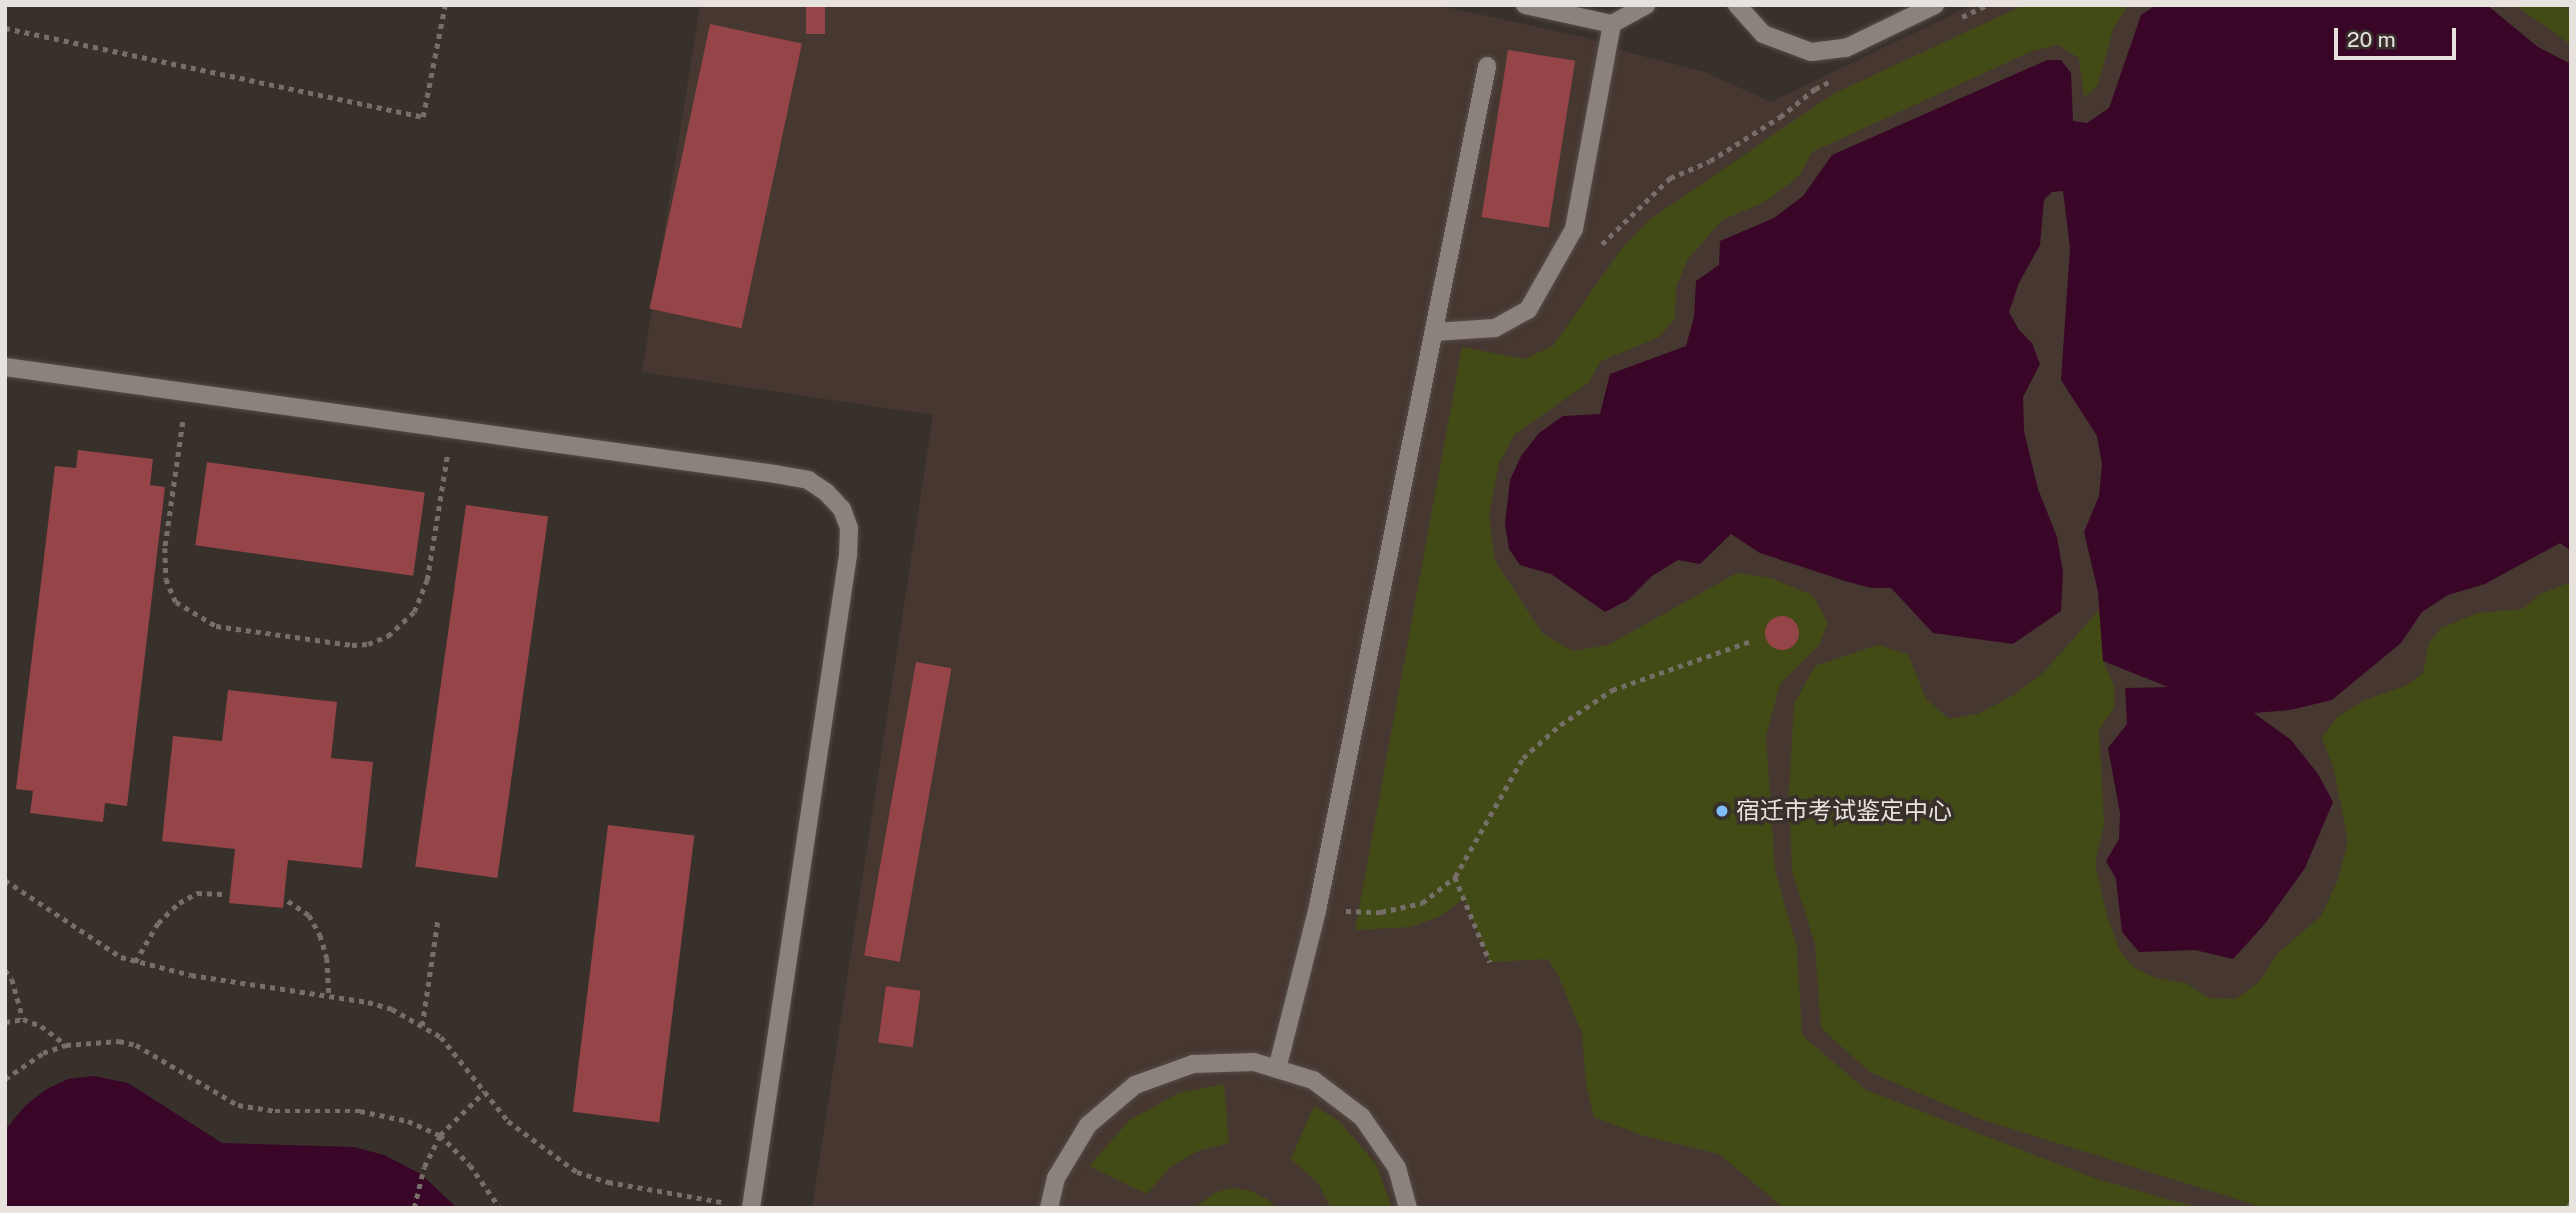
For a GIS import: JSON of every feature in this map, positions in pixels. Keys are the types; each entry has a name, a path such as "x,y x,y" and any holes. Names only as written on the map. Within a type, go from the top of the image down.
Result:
{"lane":[{"path":"1525,5 1612,24 1646,5"},
{"path":"1737,5 1763,34 1811,52 1846,48 1935,5"},
{"path":"1434,332 1495,328 1528,310 1574,229 1612,24"},
{"path":"1277,1069 1317,911 1487,66"},
{"path":"5,367 808,480 826,492 842,509 849,528 848,555 751,1208"},
{"path":"1049,1208 1056,1178 1088,1125 1135,1085 1193,1063 1254,1062 1312,1080 1362,1117 1397,1168 1408,1208"}],"path":[{"path":"5,28 423,117 445,5"},
{"path":"1949,23 1987,5"},
{"path":"1594,255 1610,234 1670,178 1710,161 1780,117 1815,89 1839,77"},
{"path":"187,392 165,548 166,579 176,602 216,626 325,642 368,644 388,636 414,612 427,580 452,429"},
{"path":"1317,911 1381,912 1422,903 1455,877 1523,758 1560,725 1612,690 1751,641"},
{"path":"1455,877 1490,962"},
{"path":"5,880 121,957 135,962 191,975 329,996 392,1009 441,1037 508,1121 576,1172 608,1182 751,1208"},
{"path":"135,962 158,923 179,903 197,893 224,894"},
{"path":"288,901 309,915 320,935 327,958 329,996"},
{"path":"422,1026 438,918"},
{"path":"5,970 12,979 23,1019"},
{"path":"5,1022 23,1019 41,1026 66,1045"},
{"path":"5,1079 43,1053 66,1045 119,1041 136,1045 238,1105 275,1111 360,1111 408,1121 440,1135 470,1164 499,1208"},
{"path":"414,1208 424,1167 440,1135 484,1092"},
{"path":"2568,1208 2571,1202"}],"shaded area":[{"name":"宿迁市考试鉴定中心","path":"700,5 1436,5 1588,38 1627,52 1705,72 1771,102 1972,5 2571,5 2571,1208 812,1208 933,415 642,372"},
{"path":"2156,5 2487,5 2538,47 2571,64 2571,551 2560,543 2485,584 2448,595 2422,612 2401,643 2332,700 2290,710 2254,713 2291,740 2318,774 2333,802 2305,868 2264,925 2233,959 2195,950 2139,952 2122,932 2116,879 2106,861 2119,839 2120,813 2108,748 2127,724 2125,688 2168,687 2103,661 2098,592 2084,532 2099,496 2102,464 2097,436 2061,380 2070,248 2063,191 2052,192 2044,200 2040,245 2019,283 2009,312 2019,330 2032,343 2040,364 2023,397 2024,431 2038,489 2057,537 2063,572 2061,611 2013,644 1933,633 1891,588 1871,588 1760,553 1731,534 1700,564 1678,560 1652,576 1628,600 1605,612 1551,574 1520,565 1509,549 1505,524 1510,480 1521,456 1539,433 1563,416 1600,414 1610,374 1686,346 1694,317 1696,281 1719,265 1720,241 1774,218 1803,196 1832,155 2047,60 2061,60 2071,73 2073,121 2087,123 2109,108 2141,15"},
{"path":"94,1076 128,1083 222,1143 354,1147 384,1155 421,1174 457,1208 5,1208 5,1130 25,1106 45,1090 68,1079"}],"green space":[{"path":"2024,5 2128,5 2113,29 2098,85 2084,98 2079,58 2058,45 2032,51 1812,152 1799,176 1765,202 1722,220 1688,259 1676,287 1675,319 1659,337 1601,361 1588,383 1515,434 1499,463 1489,515 1495,561 1542,633 1573,651 1608,645 1737,573 1771,578 1812,595 1828,623 1819,645 1780,684 1766,736 1775,870 1797,948 1802,1035 1866,1090 2097,1179 2199,1208 1784,1208 1719,1154 1644,1136 1594,1117 1586,1085 1582,1034 1559,977 1548,959 1490,962 1464,899 1440,916 1411,927 1355,930 1462,347 1524,359 1553,346 1622,248 1649,220 1833,94"},
{"path":"2515,5 2564,5 2571,11 2571,45"},
{"path":"2571,582 2571,1208 2265,1208 1980,1119 1870,1072 1821,1028 1815,944 1792,872 1789,793 1794,704 1815,666 1878,645 1908,654 1926,699 1949,719 1978,714 2014,695 2043,673 2099,610 2103,661 2114,686 2114,708 2099,730 2104,824 2095,864 2107,916 2119,949 2133,967 2155,978 2186,983 2209,998 2236,999 2260,981 2276,955 2321,916 2338,880 2348,841 2334,771 2322,737 2337,717 2363,701 2407,685 2423,673 2429,643 2441,628 2478,613 2523,609 2540,594"},
{"path":"1224,1084 1229,1143 1198,1151 1170,1167 1147,1194 1089,1166 1130,1120 1179,1093"},
{"path":"1314,1106 1339,1121 1376,1164 1392,1208 1331,1208 1318,1183 1291,1159"},
{"path":"1234,1188 1251,1191 1277,1208 1194,1208 1216,1192"}],"building":[{"path":"806,5 825,5 825,34 806,34"},
{"path":"710,24 802,44 741,328 649,309"},
{"path":"1508,50 1575,61 1549,228 1482,217"},
{"path":"78,450 153,459 150,485 165,487 127,806 105,803 103,822 30,813 33,791 16,789 55,466 76,468"},
{"path":"207,462 425,493 413,576 195,545"},
{"path":"466,505 548,517 497,878 415,866"},
{"path":"1782,616 1794,621 1799,633 1794,645 1782,650 1770,645 1765,633 1770,621"},
{"path":"916,662 951,668 900,962 864,955"},
{"path":"228,690 337,702 331,758 373,762 362,868 288,860 283,908 229,903 235,849 162,841 173,736 222,741"},
{"path":"608,825 694,836 659,1122 573,1112"},
{"path":"886,986 921,991 913,1047 878,1042"}],"place":[{"name":"宿迁市考试鉴定中心","path":"1722,811"}]}
